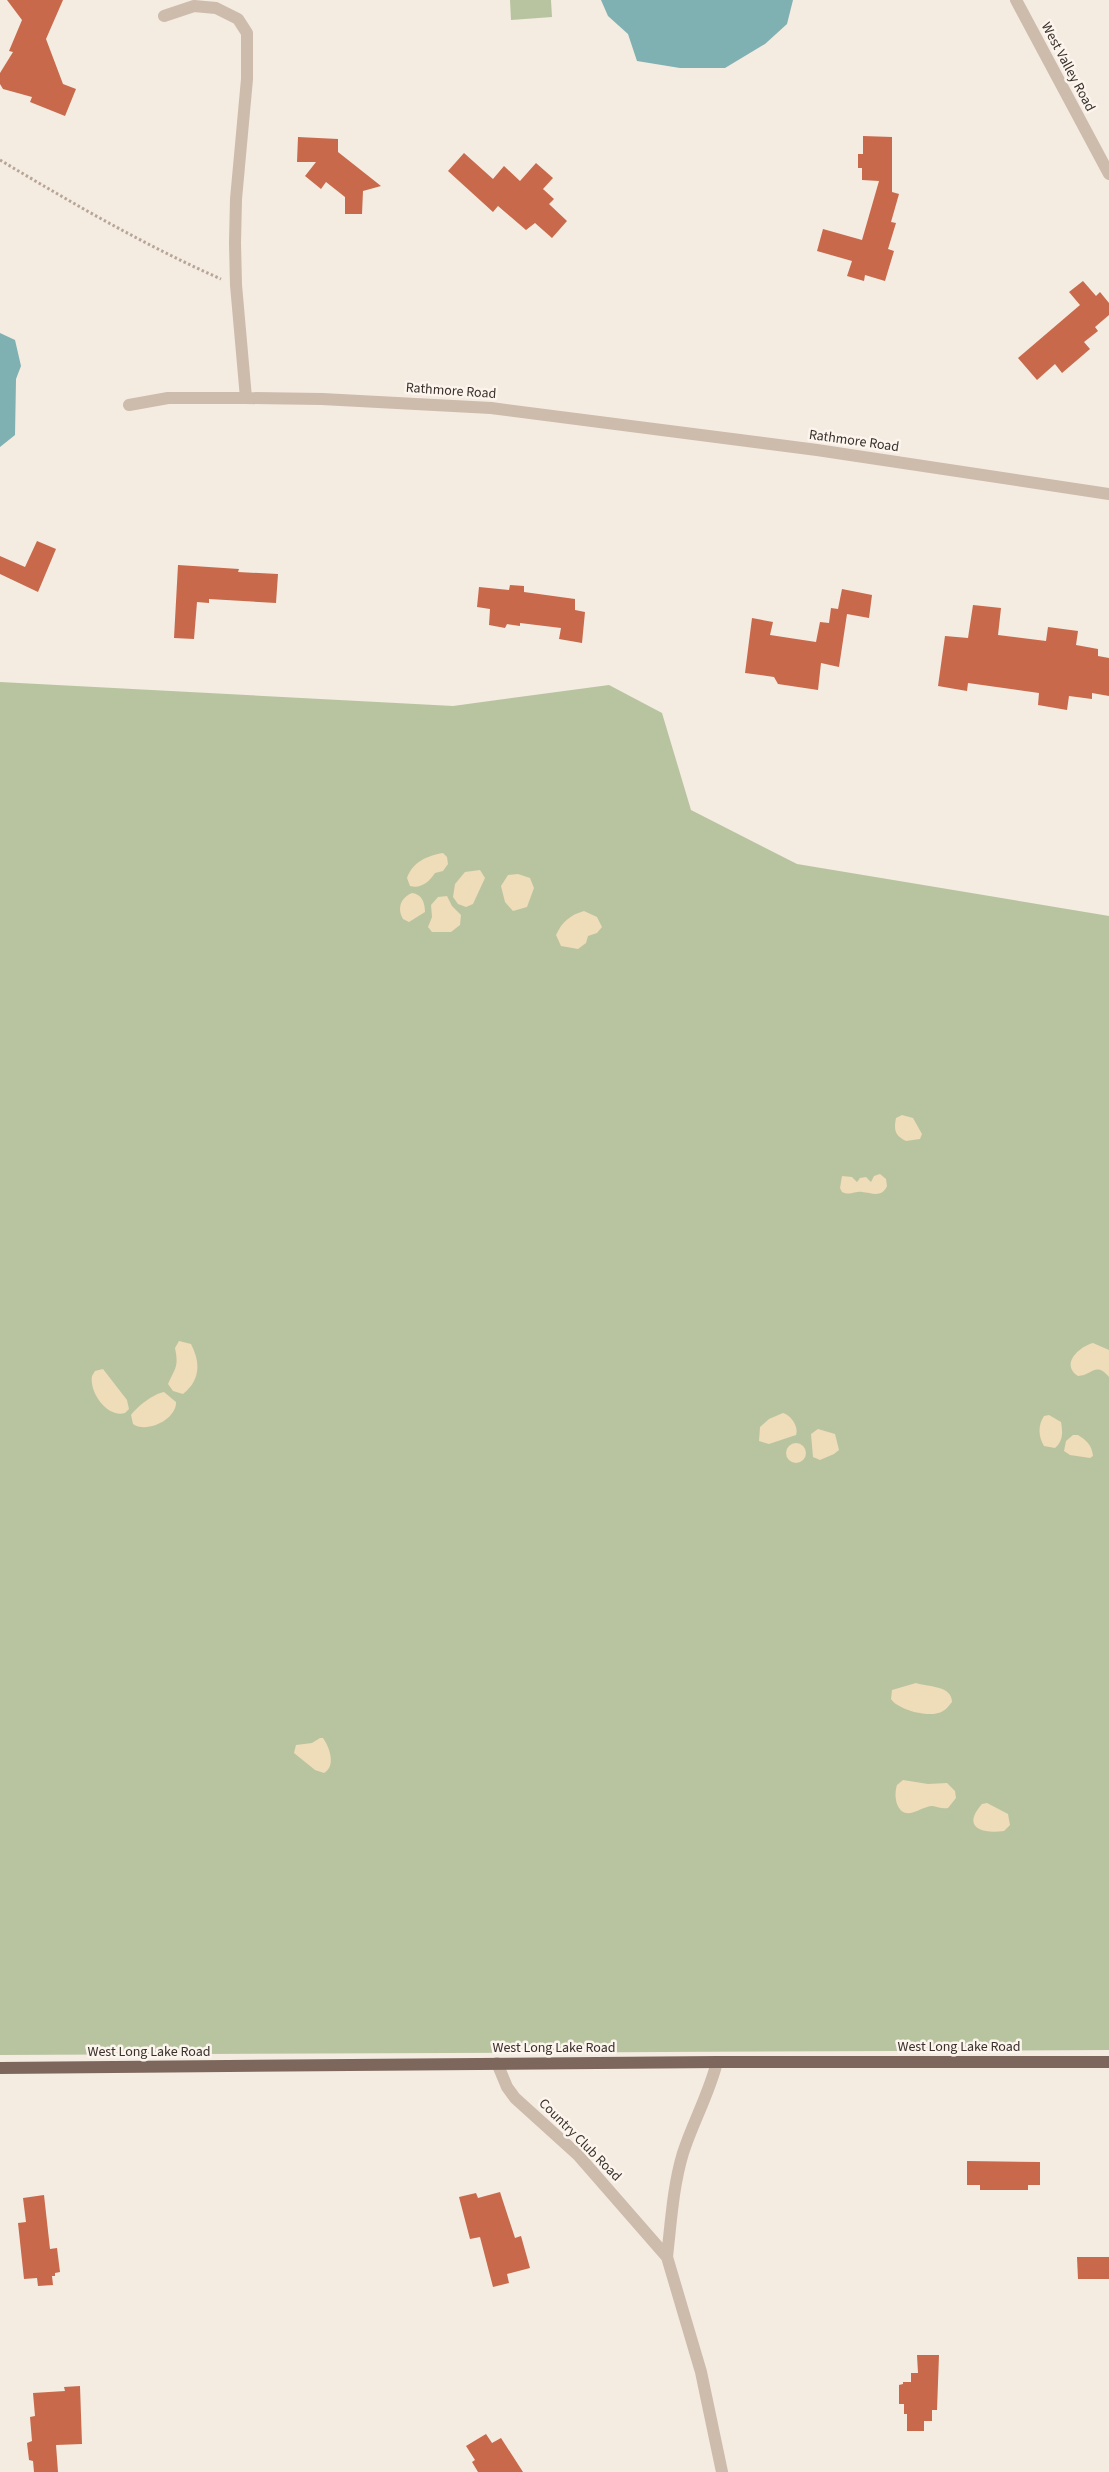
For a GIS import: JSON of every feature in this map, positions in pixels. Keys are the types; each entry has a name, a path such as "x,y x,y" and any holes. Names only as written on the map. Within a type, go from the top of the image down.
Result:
{"main road":[{"name":"West Long Lake Road","path":"0,2068 497,2063 1109,2062"}],"street":[{"name":"West Valley Road","path":"1016,0 1109,174"},
{"path":"164,16 194,6 216,8 238,19 247,33 247,79 236,199 236,285 246,398"},
{"name":"Rathmore Road","path":"129,405 168,398 246,398 322,399 491,408 853,456 1109,494"},
{"name":"Country Club Road","path":"716,2062 712,2080 683,2153 677,2182 667,2257 701,2372 722,2472"},
{"name":"Country Club Road","path":"497,2063 507,2087 516,2098 578,2155 667,2257"}],"path":[{"path":"0,160 67,200 172,257 236,285"}],"green space":[{"path":"510,0 551,0 552,17 511,20"},
{"path":"0,682 453,706 609,685 662,713 691,810 797,864 1109,916 1109,2050 0,2055"}],"sand":[{"path":"443,853 447,857 448,864 443,871 435,873 421,886 410,886 407,878 417,864 426,858"},
{"path":"480,870 485,878 473,904 466,907 458,904 453,897 455,884 465,872"},
{"path":"518,874 530,878 534,888 527,907 513,911 505,902 501,886 508,875"},
{"path":"412,893 418,895 422,900 425,912 409,922 403,919 400,908 402,901"},
{"path":"447,896 452,906 461,915 460,925 451,932 432,932 428,927 432,917 431,905 438,897"},
{"path":"584,911 597,917 602,927 597,933 588,936 586,943 578,949 561,946 556,935 561,926 571,917"},
{"path":"902,1115 913,1118 922,1134 920,1139 906,1141 897,1134 895,1129 896,1118"},
{"path":"880,1174 886,1179 887,1186 880,1193 859,1192 848,1194 842,1192 840,1188 842,1176 852,1177 857,1182 860,1178 866,1177 871,1182 874,1176"},
{"path":"179,1341 191,1344 197,1365 196,1377 189,1389 183,1394 173,1391 168,1384 176,1367 175,1348"},
{"path":"1093,1343 1109,1350 1109,1377 1100,1370 1094,1370 1078,1376 1073,1371 1071,1361 1074,1356 1082,1348"},
{"path":"103,1369 127,1400 129,1409 125,1413 118,1414 112,1412 96,1396 93,1389 92,1376 95,1371"},
{"path":"164,1392 176,1402 172,1414 167,1419 153,1426 139,1427 133,1424 131,1415 142,1404"},
{"path":"783,1413 794,1422 796,1435 769,1444 759,1441 760,1427 769,1419"},
{"path":"1049,1415 1061,1422 1062,1436 1055,1448 1044,1446 1040,1434 1042,1419 1044,1416"},
{"path":"818,1429 835,1434 839,1450 820,1460 813,1457 811,1434"},
{"path":"1073,1435 1078,1435 1086,1441 1090,1446 1093,1456 1090,1458 1070,1455 1064,1451 1066,1441"},
{"path":"796,1443 803,1446 806,1453 803,1460 796,1463 789,1460 786,1453 789,1446"},
{"path":"916,1683 948,1692 952,1702 943,1711 923,1714 900,1707 891,1699 892,1690"},
{"path":"323,1738 326,1742 331,1757 330,1766 324,1773 315,1770 294,1753 296,1745 312,1743"},
{"path":"903,1780 928,1784 947,1783 955,1791 956,1798 948,1808 929,1806 914,1812 904,1813 897,1804 896,1797 897,1785"},
{"path":"987,1803 1008,1814 1010,1825 1004,1831 982,1830 974,1824 973,1819 976,1812 982,1804"}],"water":[{"path":"601,0 793,0 787,24 765,44 725,68 680,68 637,61 628,34 608,16"},
{"path":"0,333 15,340 21,366 16,379 15,435 0,447"}],"building":[{"path":"7,0 63,0 46,39 63,84 76,89 65,116 30,102 32,97 3,89 0,84 0,73 13,52 9,51 22,20"},
{"path":"863,136 892,137 892,192 899,194 891,222 896,223 888,249 894,251 885,281 865,275 864,281 847,276 852,261 817,251 823,229 862,240 879,181 862,180 862,168 858,168 858,154 863,154"},
{"path":"298,137 338,139 338,152 381,186 363,191 362,214 345,214 345,197 326,182 321,189 305,176 316,162 297,162"},
{"path":"464,153 493,179 504,166 520,181 536,163 553,178 543,189 554,199 549,204 567,221 552,238 535,223 526,230 498,206 493,212 448,171"},
{"path":"1083,281 1096,296 1100,292 1109,303 1109,315 1095,327 1098,331 1084,342 1090,349 1062,373 1055,364 1037,380 1018,358 1080,305 1069,292"},
{"path":"37,541 56,549 38,592 0,574 0,556 25,567"},
{"path":"178,565 239,569 238,572 278,574 276,603 209,599 209,603 197,602 194,639 174,638"},
{"path":"510,585 524,586 524,592 575,599 575,610 585,612 582,643 559,639 561,628 520,623 520,626 507,624 505,628 489,625 490,609 477,607 479,587 509,590"},
{"path":"842,589 872,595 869,618 847,614 839,667 821,663 818,690 778,684 774,677 745,673 752,618 773,622 770,635 816,642 820,622 829,623 831,608 838,609"},
{"path":"973,605 1001,608 998,635 1046,641 1048,627 1078,631 1076,645 1098,649 1098,656 1109,658 1109,696 1092,693 1092,699 1069,696 1067,710 1038,705 1039,693 968,683 967,691 938,686 945,636 968,638"},
{"path":"967,2161 1040,2162 1040,2185 1028,2185 1028,2190 980,2190 980,2185 967,2185"},
{"path":"500,2192 515,2238 521,2236 530,2268 507,2274 509,2283 493,2287 480,2237 470,2239 459,2197 476,2193 478,2198"},
{"path":"44,2195 50,2249 57,2248 60,2272 52,2276 53,2285 38,2286 37,2278 24,2279 18,2223 26,2222 23,2198"},
{"path":"1077,2257 1109,2257 1109,2279 1078,2279"},
{"path":"917,2355 939,2355 937,2410 932,2410 932,2421 924,2421 924,2431 907,2431 907,2414 904,2414 904,2404 899,2404 899,2385 903,2384 903,2382 911,2382 911,2373 918,2373"},
{"path":"80,2386 82,2444 56,2445 58,2472 34,2472 33,2461 29,2460 27,2443 32,2441 30,2417 35,2416 33,2393 65,2391 64,2387"},
{"path":"486,2434 492,2443 501,2438 523,2472 478,2472 472,2462 475,2460 466,2446"}]}
